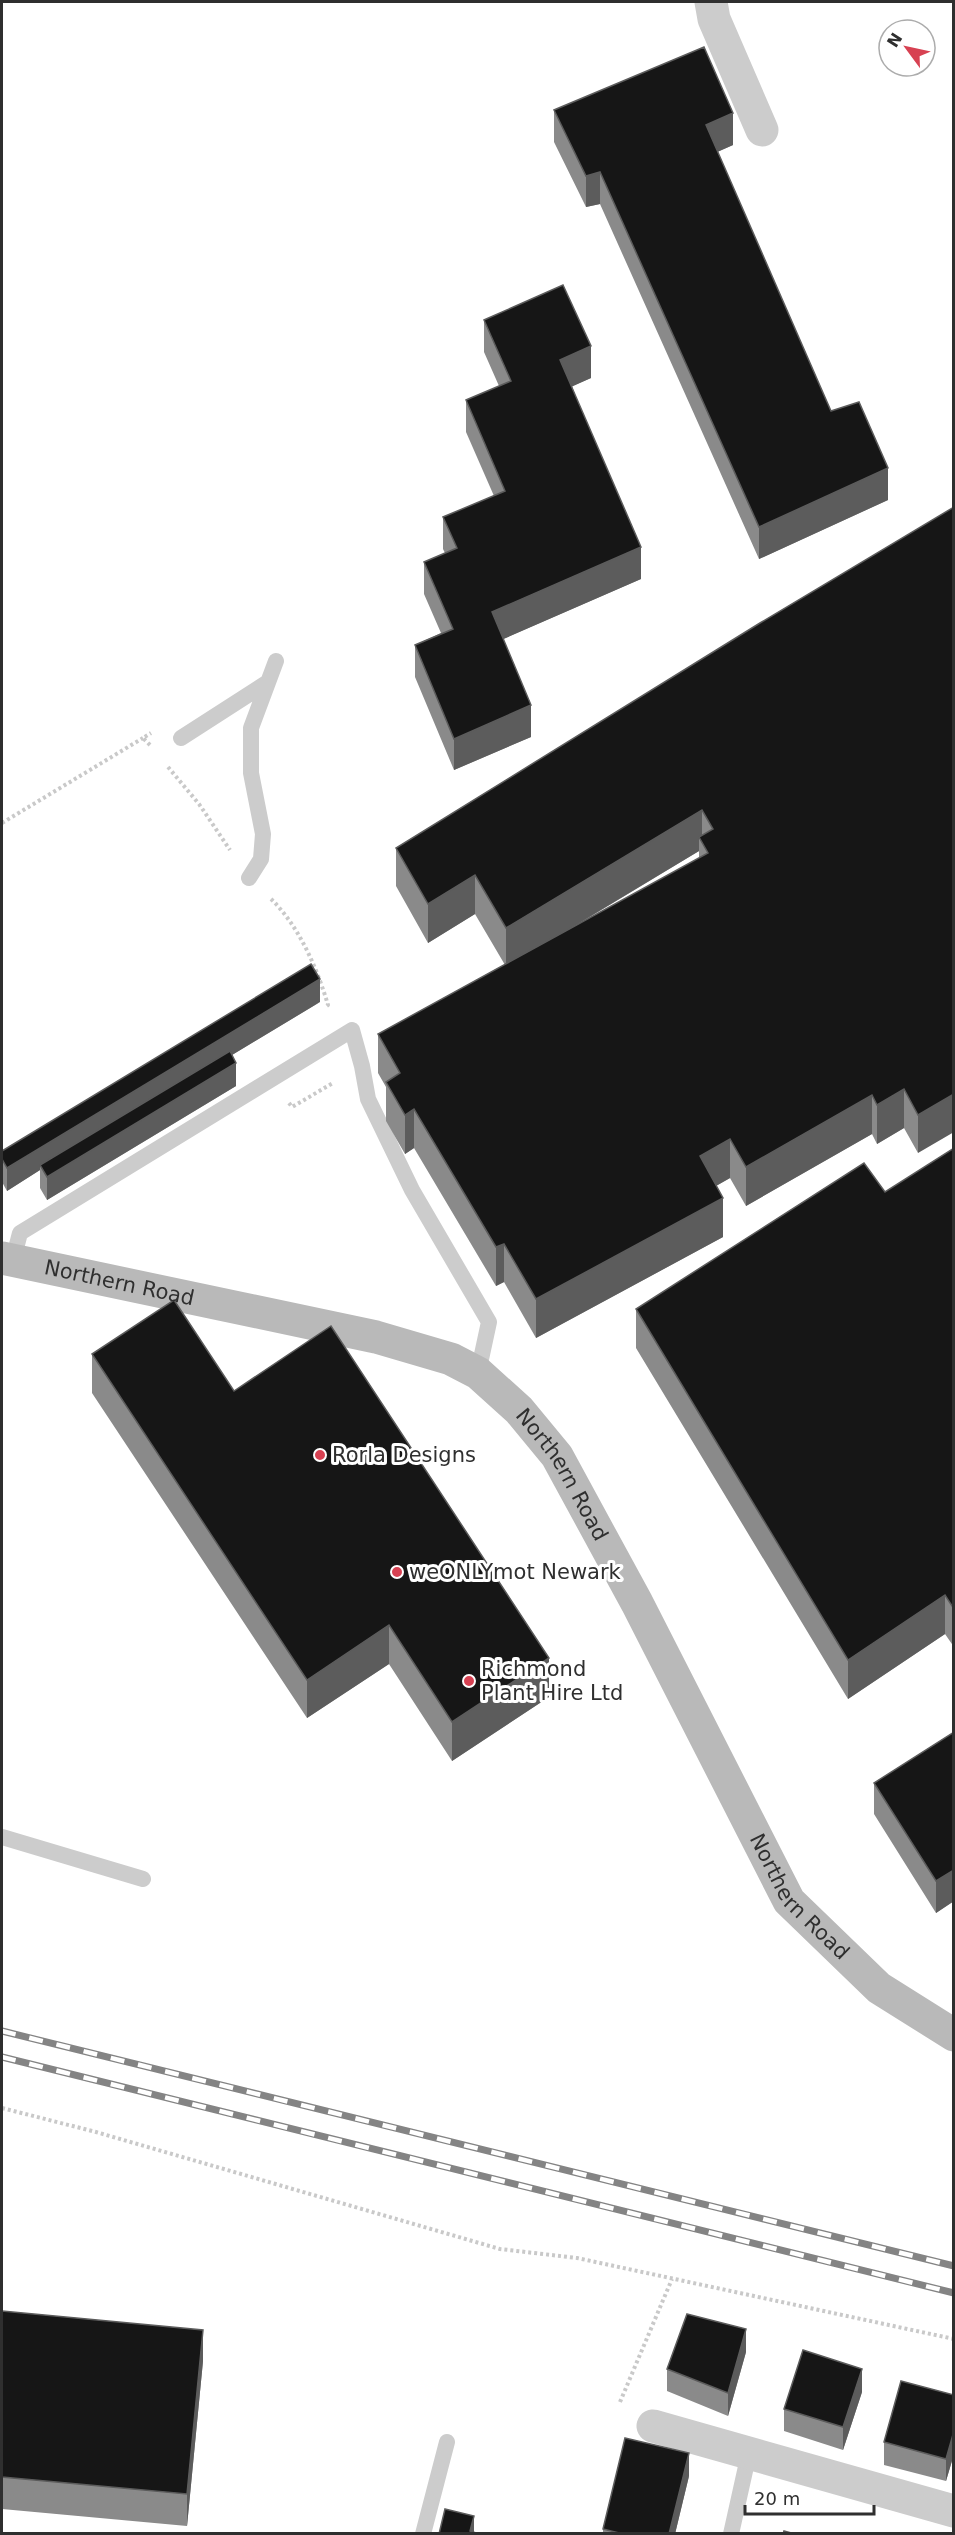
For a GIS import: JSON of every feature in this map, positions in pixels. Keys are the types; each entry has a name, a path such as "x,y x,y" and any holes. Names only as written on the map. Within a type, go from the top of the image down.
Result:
{"street":[{"path":"711,2 714,19 762,130"},
{"name":"Northern Road","path":"7,1259 376,1337 451,1359 478,1373 519,1410 557,1456 637,1603 789,1901 879,1988 954,2036"},
{"path":"653,2426 954,2511"}],"lane":[{"path":"249,878 261,859 263,834 251,774 251,728 276,661"},
{"path":"180,738 268,682"},
{"path":"7,1259 20,1233 352,1030 368,1099 412,1190 489,1322 478,1373"},
{"path":"2,1838 143,1879"},
{"path":"423,2534 447,2442"},
{"path":"731,2534 749,2453"}],"path":[{"path":"2,823 152,732"},
{"path":"143,738 156,752"},
{"path":"163,761 199,804 249,878 286,914 321,982 328,1005 319,1010"},
{"path":"273,1078 292,1107 362,1066"},
{"path":"2,2108 500,2249 577,2258 954,2339"},
{"path":"653,2426 618,2407 672,2279"}],"building":[{"path":"704,47 733,113 706,125 831,411 859,402 888,468 759,527 600,172 586,176 554,110"},
{"path":"563,285 591,346 560,360 641,547 492,612 531,705 454,739 415,645 453,629 424,562 457,548 443,517 505,491 466,400 511,381 484,320"},
{"path":"954,507 954,1094 918,1115 904,1089 877,1105 872,1095 746,1167 730,1139 700,1156 723,1198 536,1299 504,1244 496,1247 414,1109 405,1115 386,1082 400,1073 378,1034 708,853 699,837 713,829 702,810 506,928 475,875 428,904 396,848 760,623"},
{"path":"311,964 320,979 7,1168 2,1159 2,1151"},
{"path":"230,1051 236,1063 47,1177 40,1165"},
{"path":"954,1148 954,1609 945,1595 848,1660 636,1309 864,1163 885,1192"},
{"path":"174,1300 234,1391 331,1326 549,1658 452,1722 389,1625 307,1680 92,1354"},
{"path":"954,1732 954,1870 936,1881 874,1783"},
{"path":"2,2311 203,2330 187,2494 2,2477"},
{"path":"687,2314 746,2329 728,2393 667,2369"},
{"path":"803,2350 862,2369 843,2427 784,2409"},
{"path":"901,2381 954,2395 954,2431 946,2459 884,2442"},
{"path":"625,2438 689,2453 669,2534 623,2534 603,2529"},
{"path":"445,2509 474,2516 470,2531 479,2534 439,2534"}],"railway":[{"path":"2,2031 954,2266"},
{"path":"2,2057 954,2293"}],"place":[{"name":"Rorla Designs","path":"320,1455"},
{"name":"weONLYmot Newark","path":"397,1572"},
{"name":"Richmond Plant Hire Ltd","path":"469,1681"}]}
